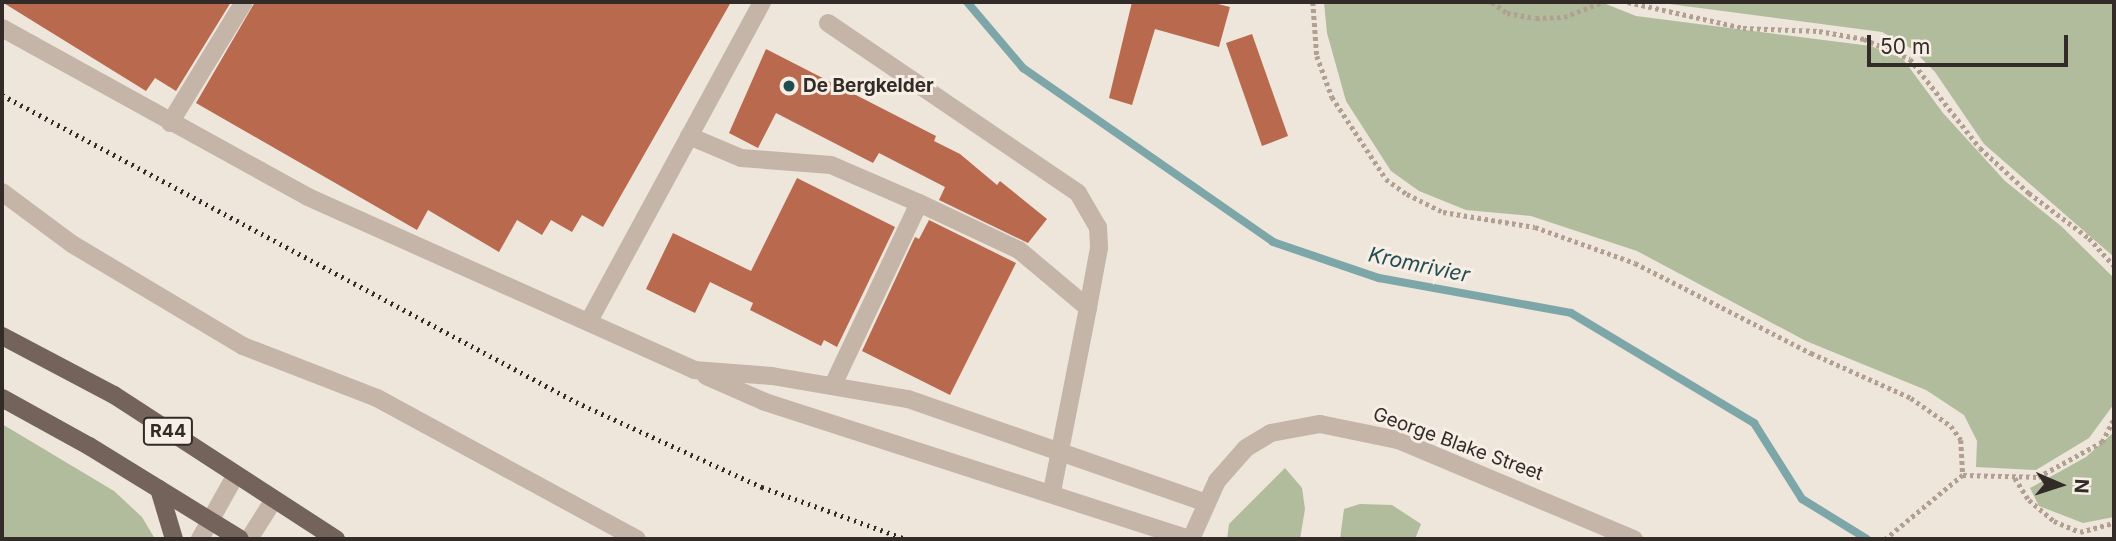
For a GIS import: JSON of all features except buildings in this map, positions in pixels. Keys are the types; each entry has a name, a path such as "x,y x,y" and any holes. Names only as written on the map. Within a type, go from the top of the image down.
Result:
{"main road":[{"name":"R44","path":"2,336 114,395 235,476 336,539"},
{"name":"R44","path":"2,398 240,539"},
{"path":"159,489 174,539"}],"street":[{"path":"170,122 244,2"},
{"path":"589,321 762,2"},
{"path":"828,23 1078,193 1098,226 1099,248 1052,492"},
{"path":"2,28 308,197 765,402 1052,492 1191,539"},
{"path":"690,135 741,158 831,165 919,203 1019,250 1088,307"},
{"path":"2,192 72,244 243,346 377,398 638,539"},
{"path":"833,385 919,203"},
{"path":"694,370 833,385 908,399 1061,449 1206,503"},
{"name":"George Blake Street","path":"1191,539 1217,481 1246,448 1271,433 1320,424 1398,440 1634,539"},
{"path":"200,539 235,476"},
{"path":"249,539 273,500"}],"path":[{"path":"1313,2 1317,56 1323,76 1363,150 1386,179 1443,212 1535,227 1635,262 1811,353 1910,398 1951,426 1961,440 1963,475"},
{"path":"1492,2 1507,13 1536,18 1564,17 1603,2"},
{"path":"1628,2 1743,28 1819,31 1864,39 1910,59 1980,148 2089,238 2114,266"},
{"path":"1886,539 1963,475 2038,477 2102,442 2114,418"},
{"path":"2014,477 2029,500 2054,520 2080,532 2114,523"}],"green space":[{"path":"1324,2 1601,2 1636,16 1871,46 1903,59 1943,113 2005,181 2061,226 2114,278 2114,404 2089,438 2036,470 1976,467 1977,441 1964,415 1926,390 1806,341 1637,251 1531,216 1466,210 1419,191 1391,171 1346,101 1327,33"},
{"path":"1654,2 2114,2 2114,257 1984,144 1935,72 1912,49 1882,32"},
{"path":"2,424 114,491 142,517 155,539 2,539"},
{"path":"2114,432 2114,517 2083,523 2039,506 2030,488 2086,457"},
{"path":"1285,468 1302,488 1305,509 1300,539 1227,539 1229,524"},
{"path":"1360,504 1392,505 1421,524 1415,539 1340,539 1344,509"}],"waterway":[{"name":"Kromrivier","path":"967,2 1023,68 1273,242 1379,278 1571,313 1754,423 1802,499 1867,539"}],"railway":[{"path":"2,95 576,402 762,487 906,539"}],"place":[{"name":"De Bergkelder","path":"789,86"}]}
